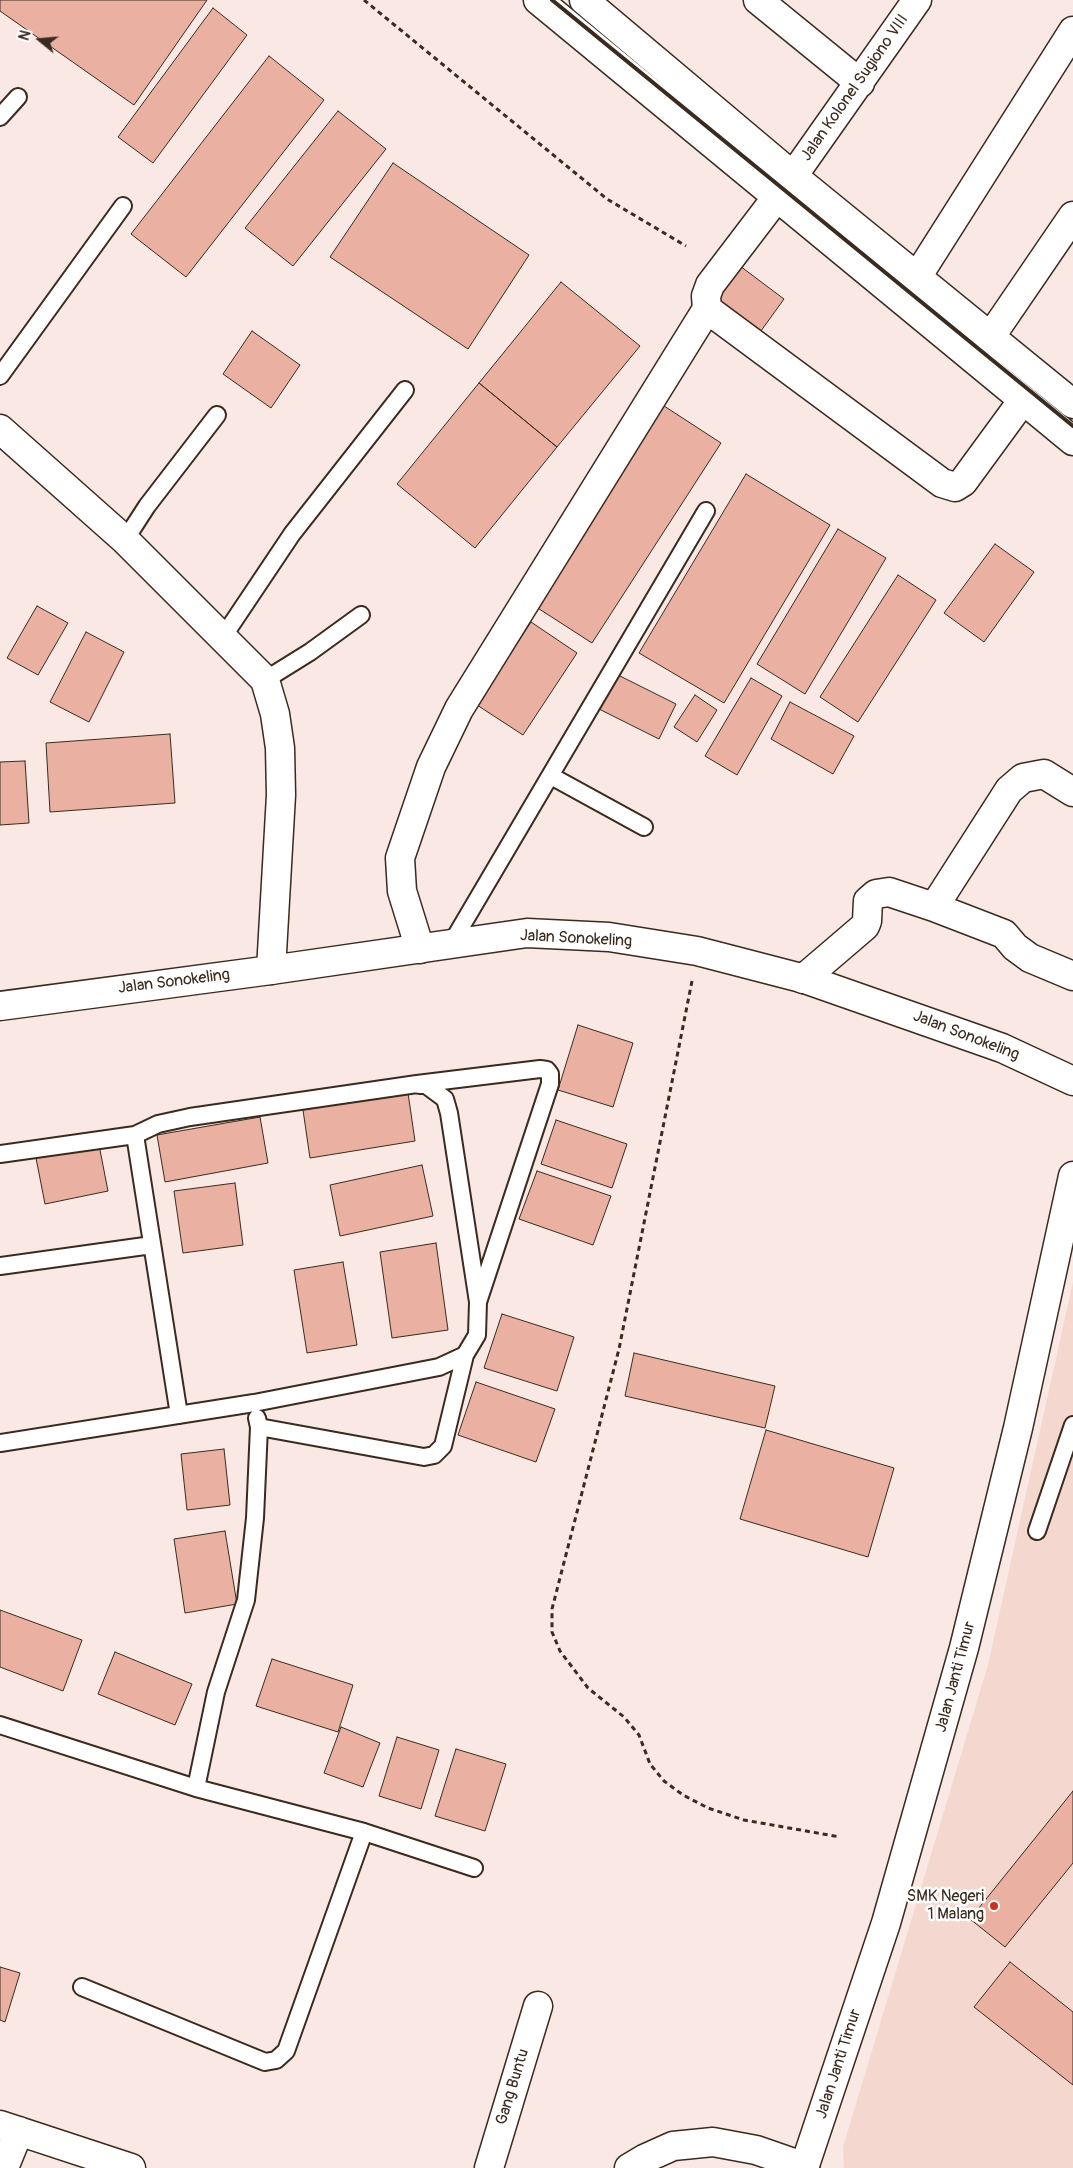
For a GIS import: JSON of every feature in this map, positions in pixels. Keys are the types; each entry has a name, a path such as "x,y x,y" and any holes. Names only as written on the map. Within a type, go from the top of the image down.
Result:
{"street":[{"path":"538,0 1073,441"},
{"path":"584,0 793,176 1073,404"},
{"path":"758,0 860,83"},
{"name":"Jalan Kolonel Sugiono VIII","path":"793,176 917,0"},
{"path":"917,277 1073,31"},
{"path":"420,949 402,891 400,858 431,768 459,709 707,309 706,296 710,285 777,197"},
{"path":"991,336 1073,216"},
{"path":"707,309 942,483 955,487 963,482 1023,400"},
{"path":"0,429 125,540 265,680 275,714 280,748 281,786 272,970"},
{"path":"934,907 1009,790 1023,778 1044,774 1073,792"},
{"path":"803,979 865,926 868,901 876,894 889,892 1004,934 1015,947 1030,958 1073,976"},
{"name":"Jalan Sonokeling","path":"0,1006 272,970 527,933 608,937 697,951 803,979 869,1000 1002,1048 1073,1081"},
{"name":"Jalan Janti Timur","path":"804,2168 886,1924 964,1648 1068,1223 1073,1176"},
{"name":"Gang Buntu","path":"489,2168 538,2006"},
{"path":"4,2168 9,2128 131,2168"},
{"path":"630,2168 644,2159 673,2146 713,2142 756,2150 804,2168"}],"lane":[{"path":"0,117 18,97"},
{"path":"0,376 123,206"},
{"path":"223,636 292,534 364,439 405,390"},
{"path":"125,540 147,506 218,415"},
{"path":"452,944 706,511"},
{"path":"265,680 310,652 361,615"},
{"path":"551,776 644,827"},
{"path":"0,1154 136,1135 158,1124 182,1119 417,1084 540,1069 547,1070 550,1074 550,1084 478,1302"},
{"path":"258,1427 424,1457 434,1455 443,1446 464,1355 477,1335 478,1302 449,1113 444,1099 426,1085 417,1084"},
{"path":"136,1135 179,1415"},
{"path":"0,1266 152,1245"},
{"path":"0,1443 254,1403 439,1367 464,1355"},
{"path":"196,1788 216,1692 246,1600 256,1518 258,1427 254,1403"},
{"path":"1037,1531 1073,1425"},
{"path":"0,1725 196,1788 364,1832 474,1868"},
{"path":"82,1988 265,2062 276,2060 286,2051 364,1832"}],"path":[{"path":"364,0 607,199 686,246"},
{"path":"697,951 618,1349 552,1609 552,1632 560,1651 588,1688 624,1717 639,1735 650,1764 664,1781 682,1795 708,1808 744,1820 840,1837"}],"shaded area":[{"name":"SMK Negeri 1 Malang","path":"1073,1282 1073,2168 844,2168 843,2147 988,1665"}],"building":[{"path":"0,0 207,0 134,105 0,11"},
{"path":"213,8 247,35 153,163 118,137"},
{"path":"269,56 324,100 186,277 131,234"},
{"path":"338,111 386,149 293,266 245,228"},
{"path":"393,163 529,255 468,349 330,257"},
{"path":"740,266 784,299 758,335 712,301"},
{"path":"561,282 640,346 557,447 479,383"},
{"path":"252,331 300,365 271,408 223,374"},
{"path":"479,383 557,447 475,548 397,484"},
{"path":"661,404 721,443 592,643 533,605"},
{"path":"746,474 830,525 724,703 639,653"},
{"path":"838,529 886,558 805,694 757,664"},
{"path":"995,544 1034,572 984,642 944,613"},
{"path":"898,575 936,600 858,722 820,697"},
{"path":"37,606 68,623 38,675 7,658"},
{"path":"531,622 577,653 523,735 477,705"},
{"path":"86,632 124,652 89,722 50,702"},
{"path":"616,674 676,704 659,739 599,709"},
{"path":"751,678 782,696 737,775 705,756"},
{"path":"695,695 717,710 697,742 674,727"},
{"path":"790,702 854,736 833,774 771,739"},
{"path":"170,734 175,803 50,812 46,743"},
{"path":"25,761 29,823 0,825 0,762"},
{"path":"578,1025 633,1043 613,1107 558,1090"},
{"path":"408,1093 415,1141 310,1158 303,1110"},
{"path":"260,1117 268,1163 165,1182 157,1135"},
{"path":"556,1120 627,1144 612,1188 541,1164"},
{"path":"99,1145 108,1191 45,1204 36,1158"},
{"path":"422,1165 433,1216 340,1236 330,1185"},
{"path":"537,1171 611,1196 593,1245 519,1219"},
{"path":"235,1183 243,1245 183,1253 174,1191"},
{"path":"436,1243 448,1330 392,1338 380,1252"},
{"path":"343,1262 357,1345 307,1353 294,1270"},
{"path":"502,1314 574,1337 557,1391 484,1368"},
{"path":"634,1353 775,1386 765,1428 625,1396"},
{"path":"476,1382 555,1409 536,1462 458,1435"},
{"path":"766,1430 894,1468 868,1557 740,1519"},
{"path":"224,1449 230,1505 187,1510 181,1454"},
{"path":"225,1531 237,1604 185,1613 174,1539"},
{"path":"0,1610 82,1640 63,1691 0,1667"},
{"path":"115,1652 192,1684 175,1725 98,1694"},
{"path":"272,1659 353,1685 338,1732 256,1706"},
{"path":"341,1727 380,1743 363,1787 324,1773"},
{"path":"397,1737 439,1750 421,1809 379,1796"},
{"path":"456,1749 506,1764 485,1831 435,1816"},
{"path":"1073,1791 1073,1863 1005,1947 970,1919"},
{"path":"1010,1962 1073,2012 1073,2085 974,2007"},
{"path":"0,1967 20,1973 5,2022 0,2020"}],"railway":[{"path":"552,0 1073,426"}],"place":[{"name":"SMK Negeri 1 Malang","path":"994,1906"}]}
